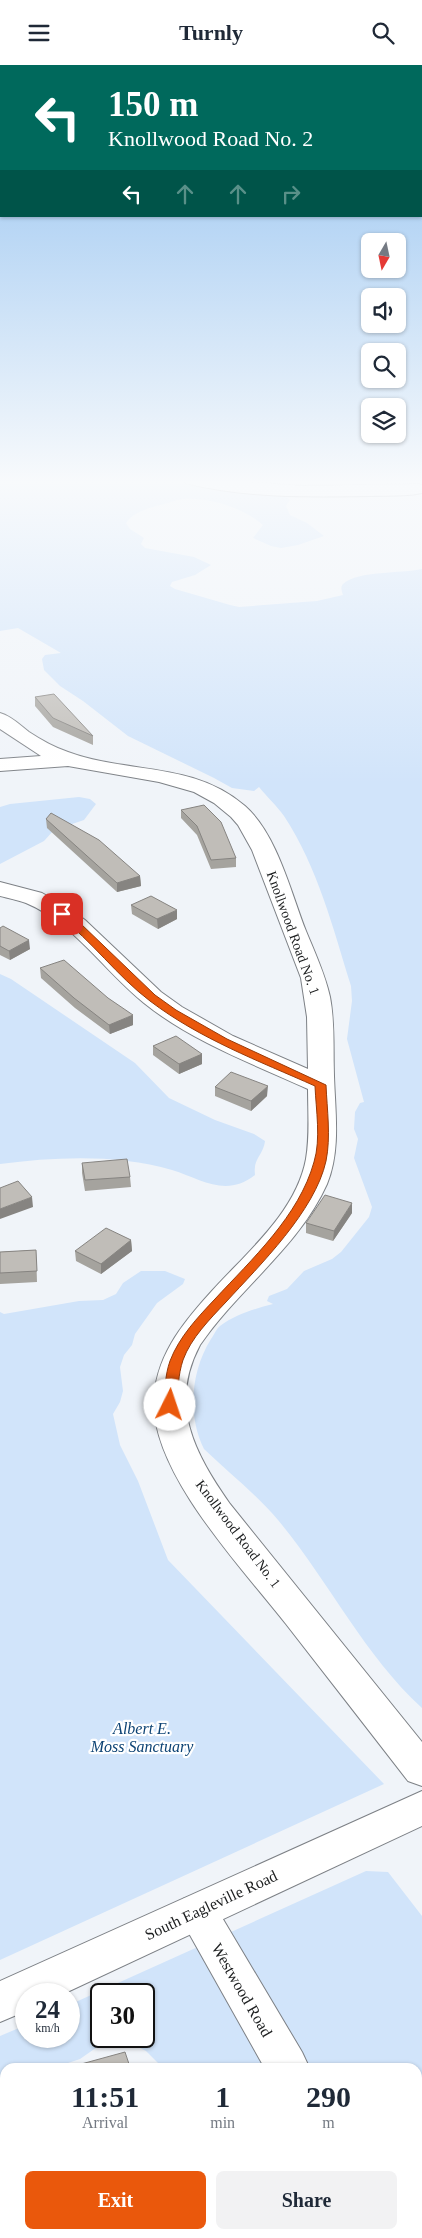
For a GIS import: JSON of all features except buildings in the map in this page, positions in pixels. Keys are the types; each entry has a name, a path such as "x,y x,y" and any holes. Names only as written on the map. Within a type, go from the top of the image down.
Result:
{"street":[{"name":"Knollwood Road No. 1","path":"0,719 35,745 70,760 179,780 214,794 243,815 257,839 274,878 317,993 320,1017 322,1137 320,1160 313,1183 302,1203 268,1248 204,1319 188,1340 177,1359 170,1392 171,1419 180,1448 215,1508 422,1770"},
{"name":"Knollwood Road No. 1","path":"0,765 70,760"},
{"path":"0,889 34,898 62,914 77,925 152,997 172,1012 224,1041 321,1085"},
{"name":"South Eagleville Road","path":"0,2002 422,1809"},
{"name":"Westwood Road","path":"197,1912 285,2063"}],"green space":[{"path":"0,581 174,581 170,586 175,589 239,607 317,601 343,595 342,585 348,581 422,581 422,1708 382,1665 278,1520 204,1449 195,1422 193,1408 199,1365 217,1329 239,1315 273,1304 267,1301 269,1296 287,1289 304,1271 332,1259 341,1252 369,1217 372,1207 354,1158 358,1139 354,1129 355,1112 360,1103 364,1102 347,1039 352,1001 351,986 324,899 296,836 281,812 259,787 254,791 232,788 128,736 83,701 60,686 44,670 42,659 45,655 61,653 18,628 0,631"},
{"path":"79,797 90,799 96,804 84,820 54,830 44,841 0,864 0,807 10,804"},
{"path":"0,974 11,979 135,1063 169,1098 215,1120 254,1134 265,1141 255,1165 255,1175 244,1182 224,1186 203,1182 172,1170 130,1161 86,1158 0,1164"},
{"name":"Albert E. Moss Sanctuary","path":"141,1271 165,1271 185,1279 183,1284 157,1303 135,1334 132,1345 124,1355 120,1367 123,1391 120,1402 113,1414 120,1445 138,1481 168,1560 384,1784 0,1960 0,1312 4,1314 79,1301 103,1300 116,1294 123,1283"},
{"path":"366,1871 388,1872 422,1916 422,2063 158,2063 146,2051 140,2048 155,2048 155,1983 118,1983"},
{"path":"90,1996 90,2048 96,2048 80,2059 68,2063 0,2063 0,2036 15,2030 15,2048 80,2048 80,2000"}],"route":[{"path":"62,914 77,925 105,954 152,997 172,1012 224,1041 321,1085 322,1137 320,1160 313,1183 302,1203 268,1248 198,1325 188,1340 177,1359 172,1376 170,1405"}]}
